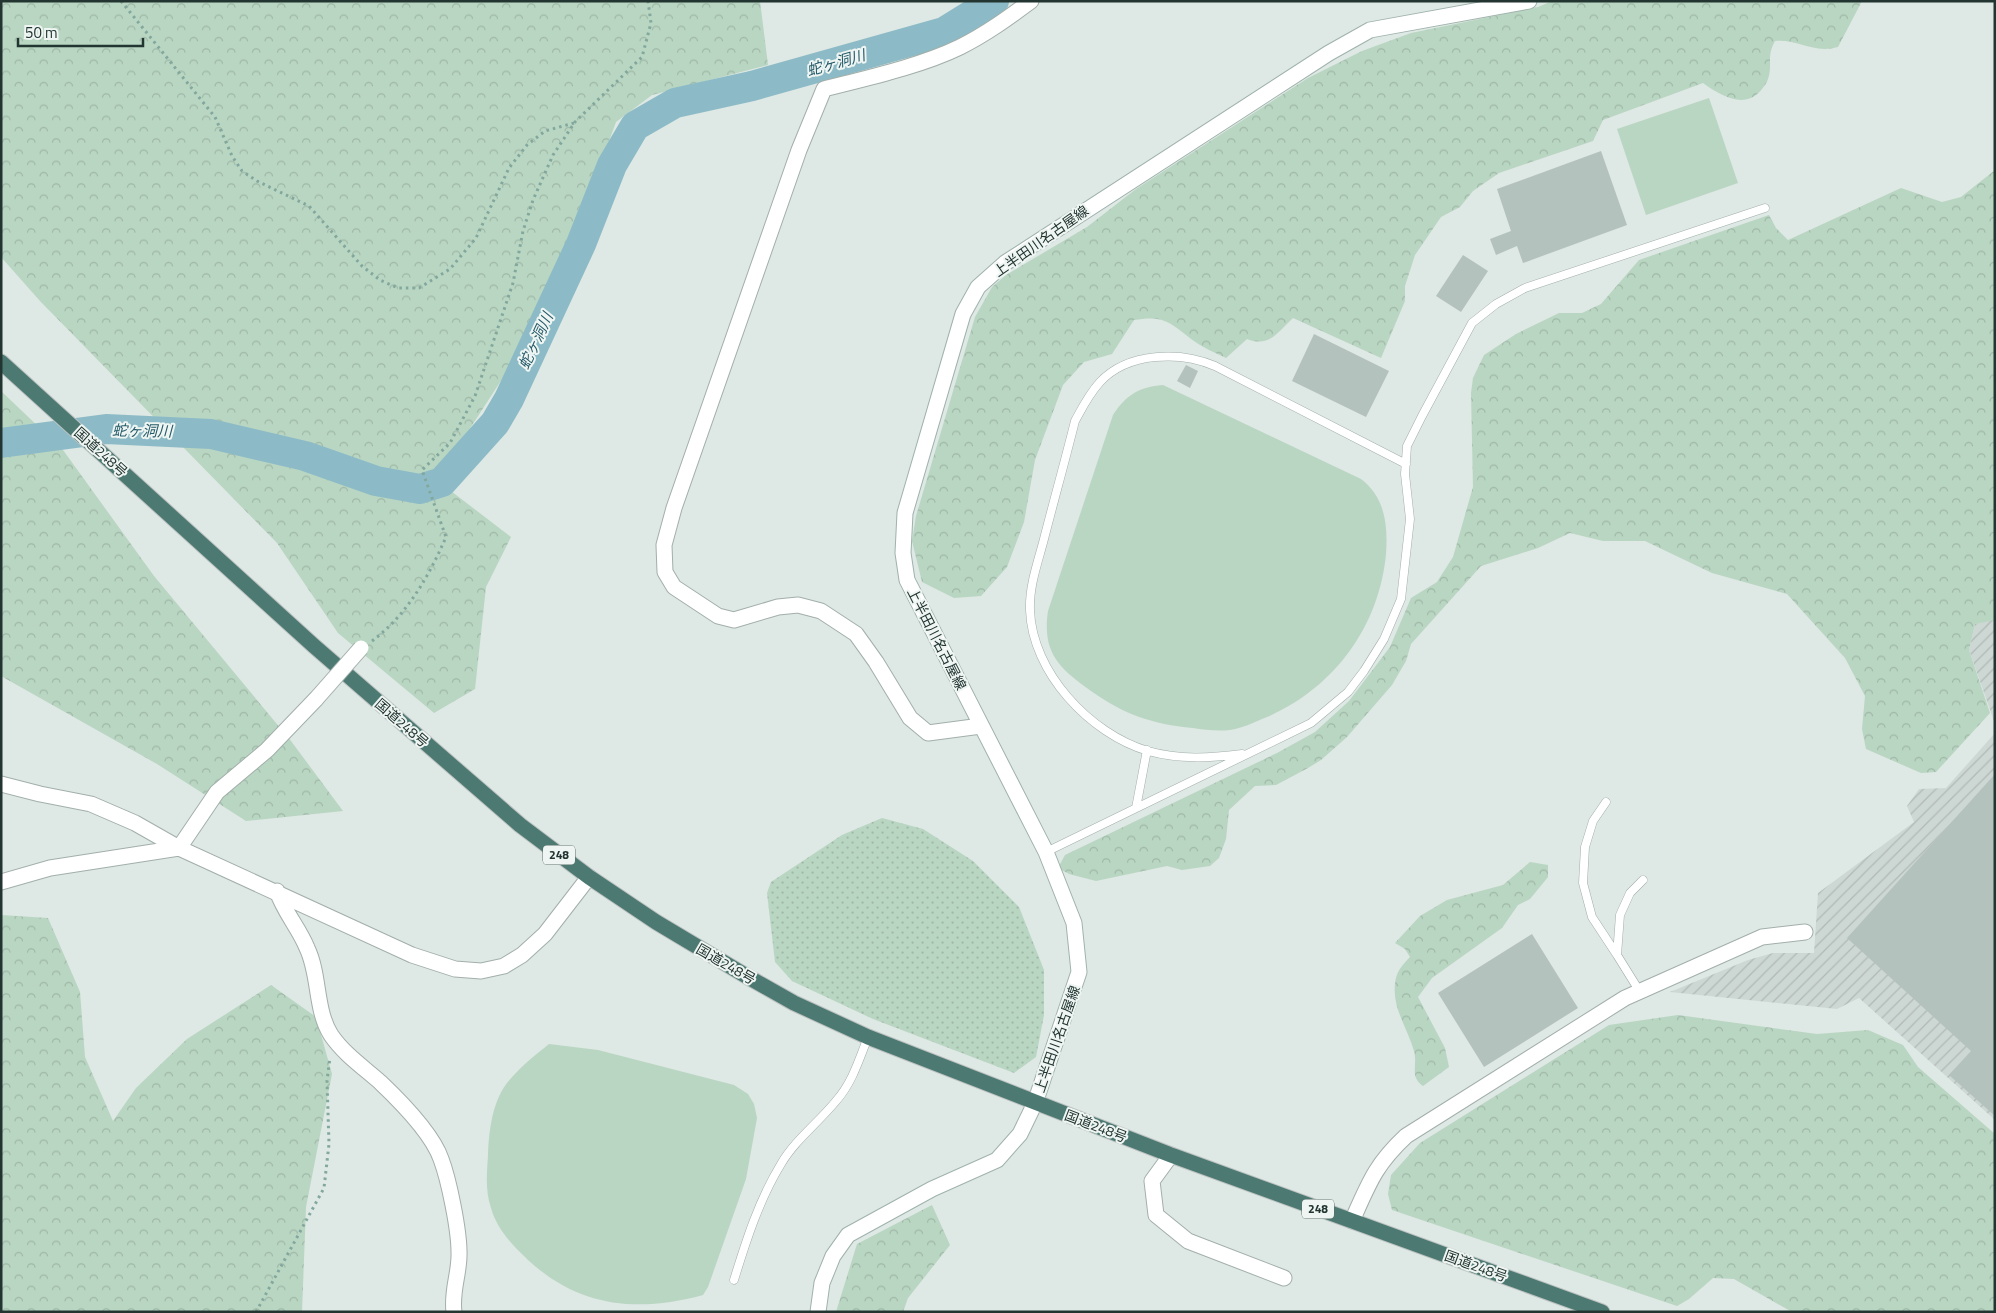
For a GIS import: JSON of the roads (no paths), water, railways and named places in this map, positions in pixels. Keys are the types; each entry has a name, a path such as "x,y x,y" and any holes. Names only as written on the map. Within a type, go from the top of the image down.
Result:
{"highway":[{"name":"国道248号","path":"1,362 314,646 498,806 589,877 656,922 748,977 794,1003 868,1037 1035,1103 1171,1155 1602,1312"}],"street":[{"path":"981,726 928,734 910,718 876,662 856,634 821,611 798,605 778,607 734,620 718,616 674,587 665,572 664,545 674,508 793,169 824,89 887,73 958,48 999,25 1031,1"},
{"name":"上半田川名古屋線","path":"818,1312 822,1283 833,1256 848,1235 932,1189 997,1160 1020,1134 1035,1103 1079,972 1074,923 1046,852 907,580 903,553 905,512 963,314 978,288 1004,263 1329,53 1370,30 1529,1"},
{"path":"1,882 50,868 179,848 217,792 267,750 361,648"},
{"path":"1,784 91,804 134,823 179,848 277,891 412,955 455,969 481,971 504,966 522,955 545,934 589,877"},
{"path":"277,891 282,906 307,946 315,968 322,1012 333,1037 345,1052 403,1106 426,1134 440,1157 448,1182 459,1252 452,1297 454,1312"},
{"path":"1352,1221 1373,1173 1386,1155 1406,1136 1625,998 1762,937 1805,932"},
{"path":"1171,1155 1152,1181 1156,1215 1188,1242 1284,1278"}],"lane":[{"path":"1046,852 1311,723 1348,692 1384,639 1401,599 1410,519 1406,464 1407,446 1472,323 1496,304 1525,288 1765,208"},
{"path":"1250,753 1192,758 1147,750 1110,732 1079,707 1046,665 1032,627 1031,589 1075,421 1101,381 1124,366 1140,361 1181,356 1199,359 1406,464"},
{"path":"1136,808 1147,750"},
{"path":"1606,802 1592,821 1585,847 1583,884 1592,918 1640,992"},
{"path":"1617,956 1620,914 1630,893 1643,880"},
{"path":"734,1280 754,1221 781,1164 799,1140 836,1101 849,1083 868,1037"}],"waterway":[{"name":"蛇ヶ洞川","path":"1,443 106,429 211,434 305,456 376,481 420,489 442,482 495,423 509,399 581,244 612,165 635,126 675,103 752,86 944,32 994,1"}]}
